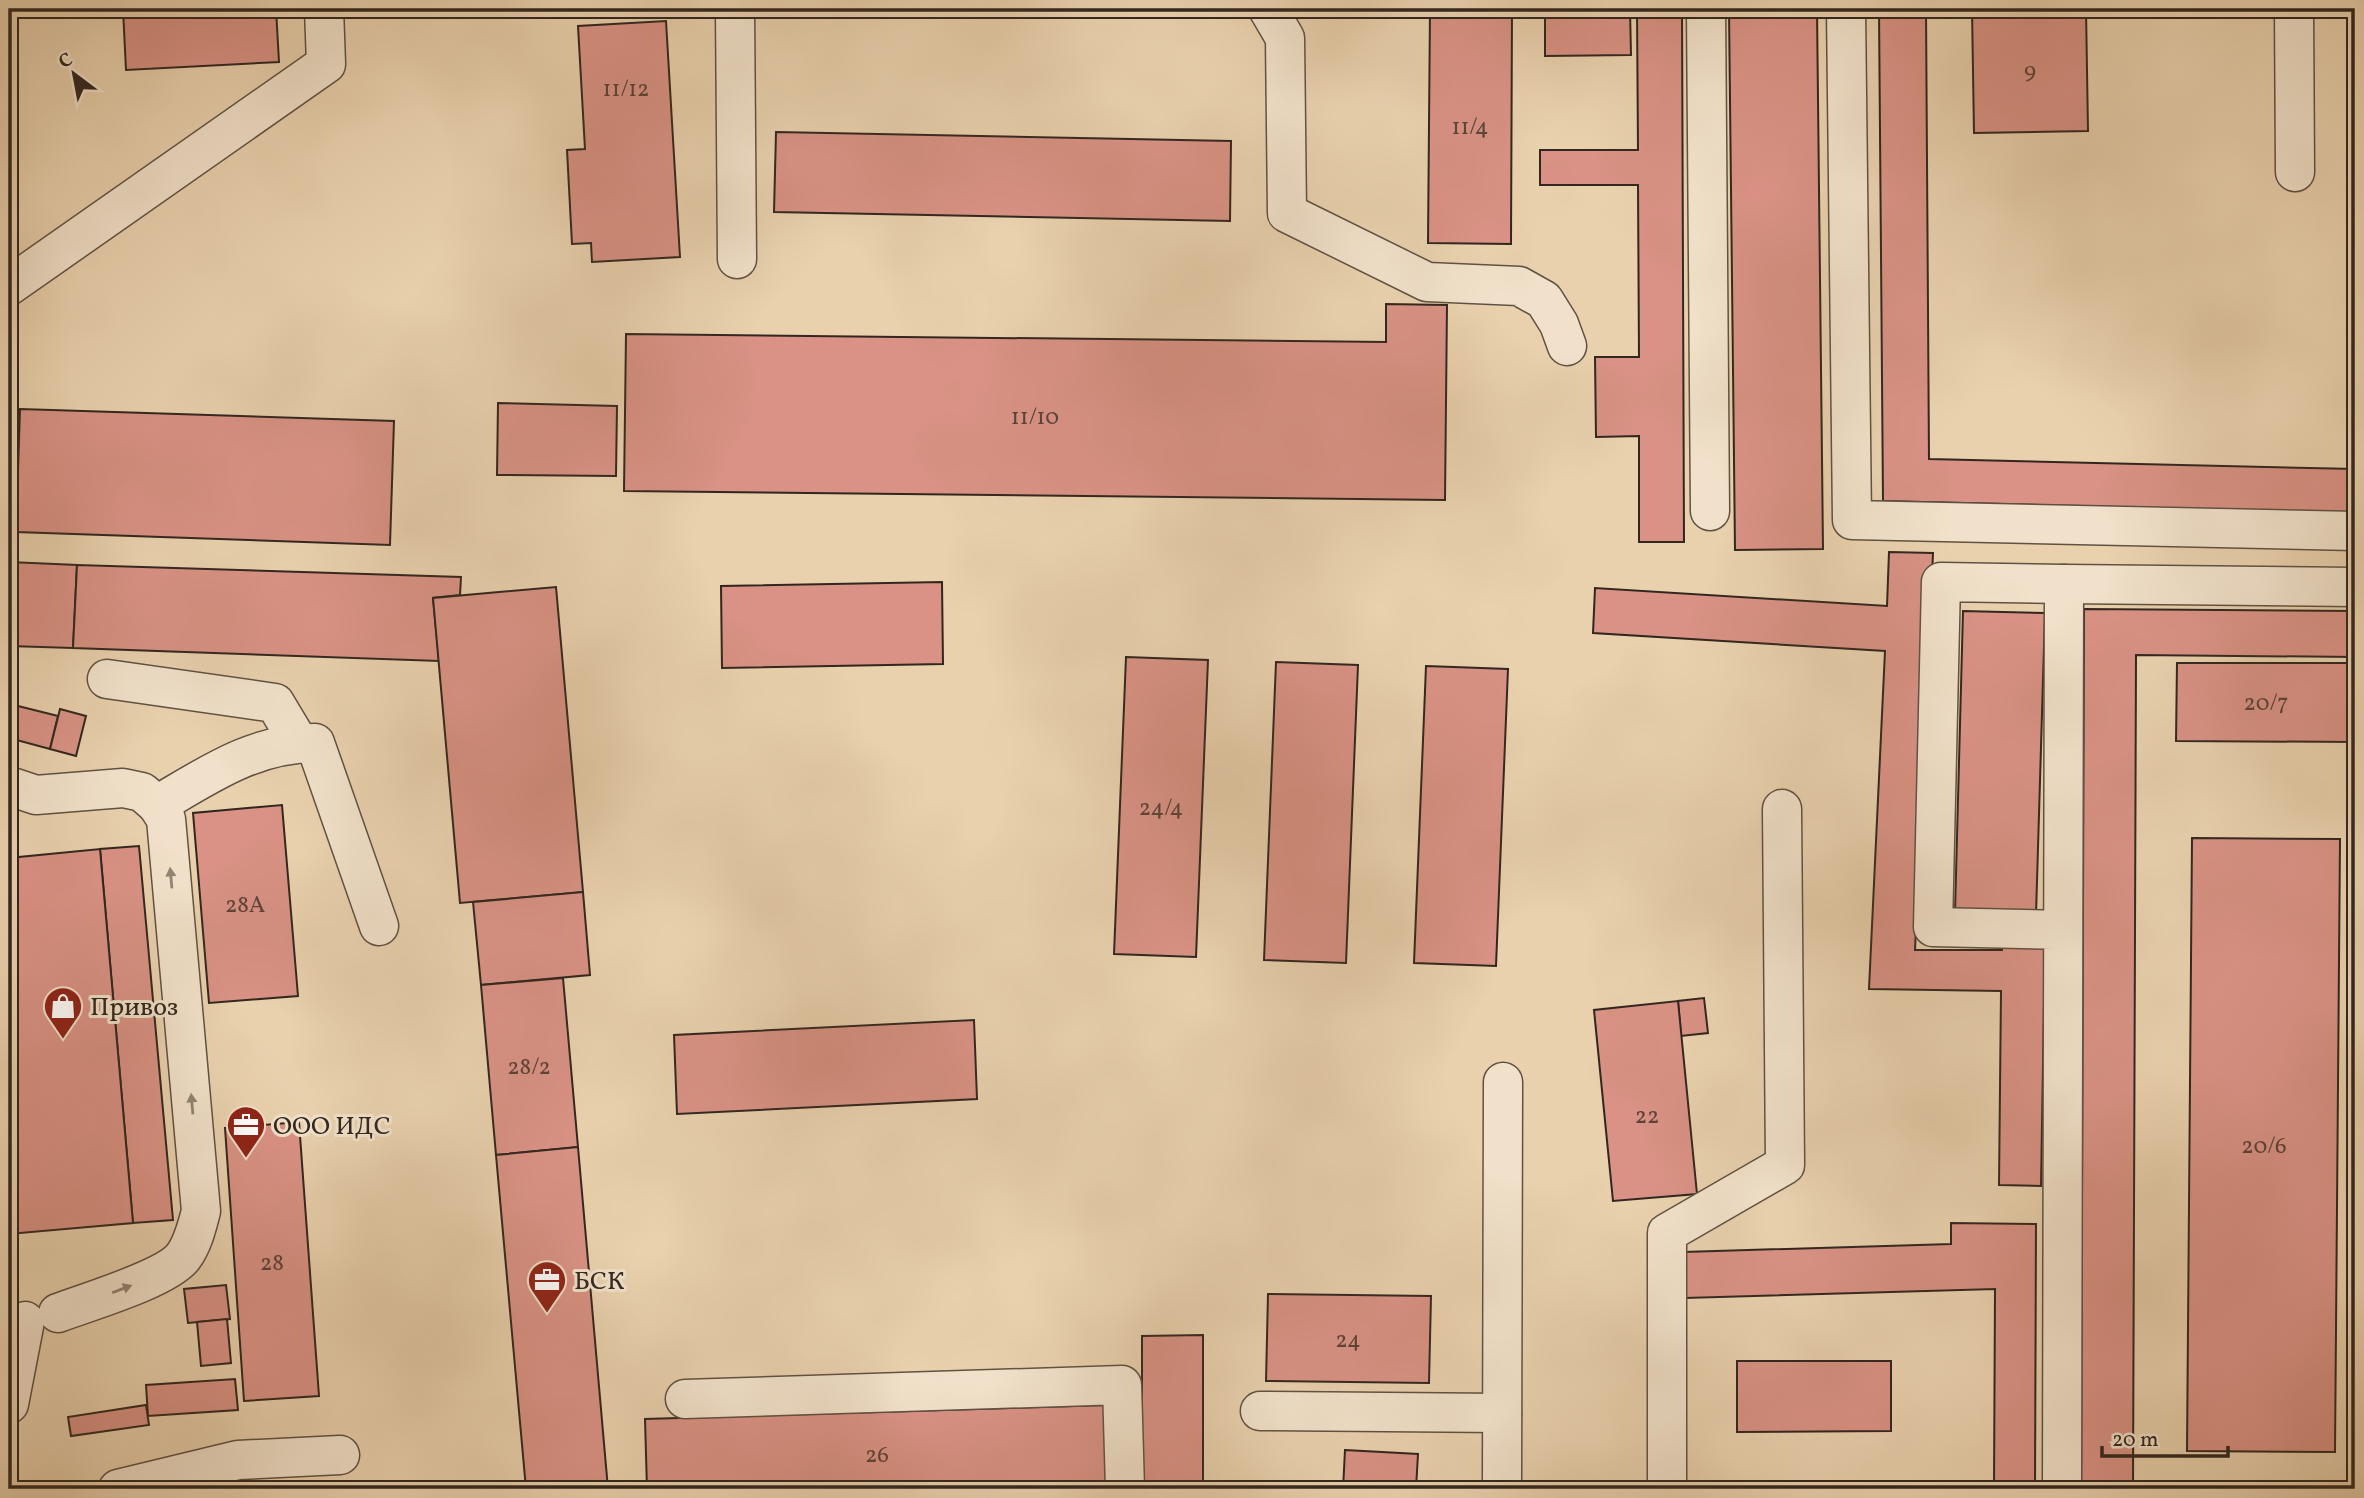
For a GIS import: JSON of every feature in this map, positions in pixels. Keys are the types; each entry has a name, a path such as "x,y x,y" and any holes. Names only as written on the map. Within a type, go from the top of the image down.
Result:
{"lane":[{"path":"9,286 326,64 324,9"},
{"path":"735,9 737,259"},
{"path":"1268,9 1285,38 1287,213 1427,282 1519,286 1544,300 1559,324 1567,346"},
{"path":"1706,9 1710,511"},
{"path":"1846,9 1852,520 2355,531"},
{"path":"2294,9 2295,172"},
{"path":"2063,930 1934,927 1941,582 2355,587"},
{"path":"2063,1489 2064,584"},
{"path":"107,679 275,703 299,743"},
{"path":"157,805 254,752 299,743 315,743 379,926"},
{"path":"9,786 36,795 122,788 142,793 157,805 166,820 201,1211 194,1238 184,1256 169,1271 42,1317 9,1404"},
{"path":"1667,1489 1667,1233 1785,1165 1782,809"},
{"path":"1502,1489 1503,1082"},
{"path":"685,1399 1122,1385 1125,1489"},
{"path":"1260,1411 1502,1413"},
{"path":"118,1489 238,1460 340,1455"}],"building":[{"path":"123,9 276,9 279,62 126,70"},
{"path":"1430,9 1512,9 1511,244 1428,243"},
{"path":"1545,9 1630,9 1631,55 1545,56"},
{"path":"1637,9 1682,9 1684,542 1639,542 1639,436 1596,437 1595,357 1639,357 1638,185 1540,185 1540,150 1638,150"},
{"path":"1729,9 1817,9 1823,549 1735,550"},
{"path":"1879,9 1926,9 1929,459 2355,469 2355,513 1883,501"},
{"path":"1972,9 2086,9 2088,131 1974,133"},
{"path":"666,21 680,257 592,262 591,243 572,244 567,150 585,149 578,26"},
{"path":"776,132 1231,141 1230,221 774,212"},
{"path":"1386,304 1447,305 1445,500 624,491 626,334 1386,342"},
{"path":"498,403 617,406 616,476 497,475"},
{"path":"20,409 394,421 390,545 16,532"},
{"path":"1889,552 1933,553 1915,950 2002,950 2002,943 2045,943 2041,1186 1999,1185 2001,991 1869,989 1885,651 1593,633 1595,588 1887,606"},
{"path":"9,562 77,565 73,648 9,646"},
{"path":"77,565 461,577 460,595 433,598 439,661 73,648"},
{"path":"942,582 943,664 722,668 721,586"},
{"path":"556,587 583,892 460,903 433,598"},
{"path":"2084,609 2355,611 2355,657 2136,655 2133,1489 2081,1489"},
{"path":"1963,611 2045,613 2036,915 1955,913"},
{"path":"1126,657 1208,660 1196,957 1114,954"},
{"path":"1276,662 1358,665 1346,963 1264,960"},
{"path":"2177,663 2355,663 2355,742 2176,741"},
{"path":"1426,666 1508,669 1496,966 1414,963"},
{"path":"14,705 58,716 50,749 9,738 9,723"},
{"path":"60,709 86,716 76,756 50,749"},
{"path":"282,805 298,996 209,1003 193,813"},
{"path":"2192,838 2340,839 2335,1452 2187,1451"},
{"path":"139,846 173,1220 133,1223 100,849"},
{"name":"Привоз","path":"100,849 133,1223 9,1234 9,858"},
{"path":"583,892 590,975 481,985 473,902"},
{"path":"563,978 578,1147 496,1155 481,985"},
{"path":"1704,998 1708,1033 1681,1036 1678,1001"},
{"path":"1678,1001 1697,1194 1613,1201 1594,1010"},
{"path":"974,1020 977,1099 677,1114 674,1035"},
{"path":"299,1122 319,1396 244,1401 225,1128"},
{"path":"578,1147 608,1489 526,1489 496,1155"},
{"path":"1951,1223 2036,1224 2035,1489 1994,1489 1995,1289 1685,1298 1684,1252 1951,1244"},
{"path":"226,1285 230,1319 188,1323 184,1289"},
{"path":"1268,1294 1431,1296 1429,1383 1266,1381"},
{"path":"227,1319 231,1363 201,1366 197,1322"},
{"path":"1203,1335 1203,1489 1142,1489 1142,1336"},
{"path":"1737,1361 1891,1361 1891,1431 1737,1432"},
{"path":"235,1379 238,1410 148,1416 146,1385"},
{"path":"146,1405 149,1425 71,1436 68,1417"},
{"path":"1106,1405 1108,1489 647,1489 645,1419"},
{"path":"1345,1450 1418,1454 1416,1489 1343,1489"}],"place":[{"name":"Привоз","path":"63,1040"},
{"name":"ООО ИДС","path":"246,1159"},
{"name":"БСК","path":"547,1314"}]}
